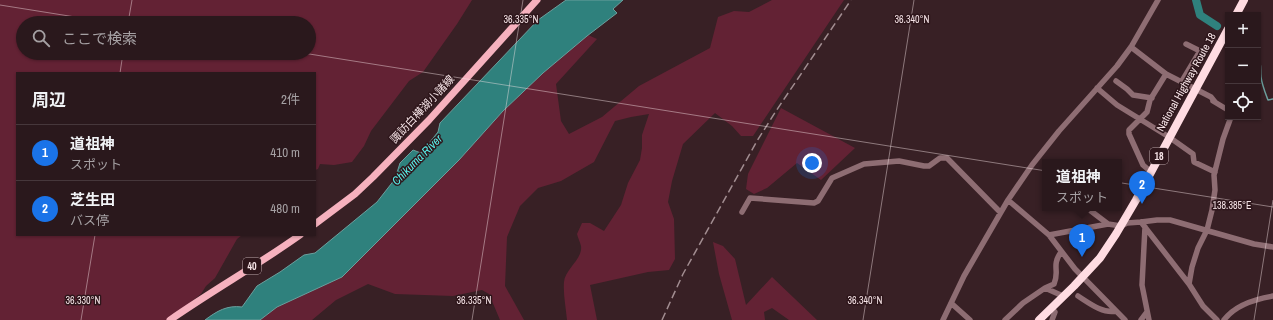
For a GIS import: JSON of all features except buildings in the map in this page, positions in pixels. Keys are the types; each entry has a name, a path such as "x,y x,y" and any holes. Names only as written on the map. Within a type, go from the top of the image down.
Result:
{"highway":[{"path":"1238,12 1244,0"},
{"name":"National Highway Route 18","path":"1039,320 1100,258 1121,226 1225,35"}],"main road":[{"name":"諏訪白樺湖小諸線","path":"316,223 355,194 373,177 429,120 537,0"},
{"name":"40","path":"170,320 277,252 299,236"}],"street":[{"path":"943,320 964,276 1008,200 1049,145 1131,47 1158,0"},
{"path":"1182,81 1200,51 1186,44"},
{"path":"1131,47 1166,74 1182,81 1225,108"},
{"path":"1151,172 1143,165 1129,134 1129,130 1147,112 1152,98 1166,74"},
{"path":"1116,81 1133,95 1152,98"},
{"path":"1097,88 1117,105 1169,137 1192,154 1194,162 1215,172"},
{"path":"1189,284 1192,267 1198,248 1207,230 1212,210 1215,190 1215,172 1223,139 1230,120"},
{"path":"742,212 750,198 814,203 818,201 832,178 864,164 899,160 929,166 940,158 947,158 1000,212"},
{"path":"1008,200 1049,235 1082,277 1125,320"},
{"path":"1091,211 1108,224"},
{"path":"1049,235 1108,224 1121,226 1127,223 1143,225 1157,220 1170,220 1254,244 1273,247"},
{"path":"1143,225 1189,284 1203,306 1217,320"},
{"path":"1143,225 1142,285 1149,320"},
{"path":"1005,320 1023,303 1045,288 1054,284 1056,279 1056,259 1061,252"},
{"path":"1045,288 1063,296"},
{"path":"1078,296 1096,307 1111,312 1116,312"},
{"path":"1224,320 1230,313 1242,305 1273,296"},
{"path":"951,303 970,320"},
{"path":"1051,308 1055,312 1052,320"},
{"path":"1141,320 1147,312"}],"shaded area":[{"path":"0,0 472,0 423,72 409,81 371,131 364,146 352,162 334,165 320,164 318,169 316,170 316,72 16,72 16,236 241,236 237,239 215,278 206,286 201,294 168,320 0,320"},
{"path":"772,0 844,0 753,136 741,136 732,126 715,113 683,144 672,181 668,202 674,219 675,259 669,270 648,272 590,285 597,320 567,320 564,291 565,277 577,260 581,251 577,234 582,223 590,223 604,231 621,205 628,183 640,160 642,135 649,114 615,121 594,162 561,181 538,188 520,206 507,237 505,286 524,320 500,320 489,294 482,290 453,296 395,294 368,284 336,300 312,320 260,320 277,307 342,277 459,160 503,111 543,73 588,35 597,39 556,84 561,121 569,134 602,117 639,86 710,48 718,17 734,11 749,12"},
{"path":"781,108 855,148 821,180 797,163 767,188 754,194 746,189 748,174"},
{"path":"713,242 723,246 735,259 746,305 772,277 817,320 789,320 772,308 764,312 765,320 732,320 719,274"}],"water":[{"name":"Chikuma River","path":"566,0 623,0 613,9 617,13 543,73 503,111 459,160 342,277 277,307 260,320 205,320 222,309 242,307 257,286 304,255 315,253 377,202 395,179 400,163 413,150 421,153 438,132 440,123 538,20"}],"waterway":[{"path":"1196,0 1200,15 1217,26"},
{"path":"1261,80 1268,100 1273,99"}],"railway":[{"path":"662,320 683,274 757,141 851,0"}],"place":[{"name":"芝生田","path":"1142,204"},
{"name":"道祖神","path":"1082,257"}]}
